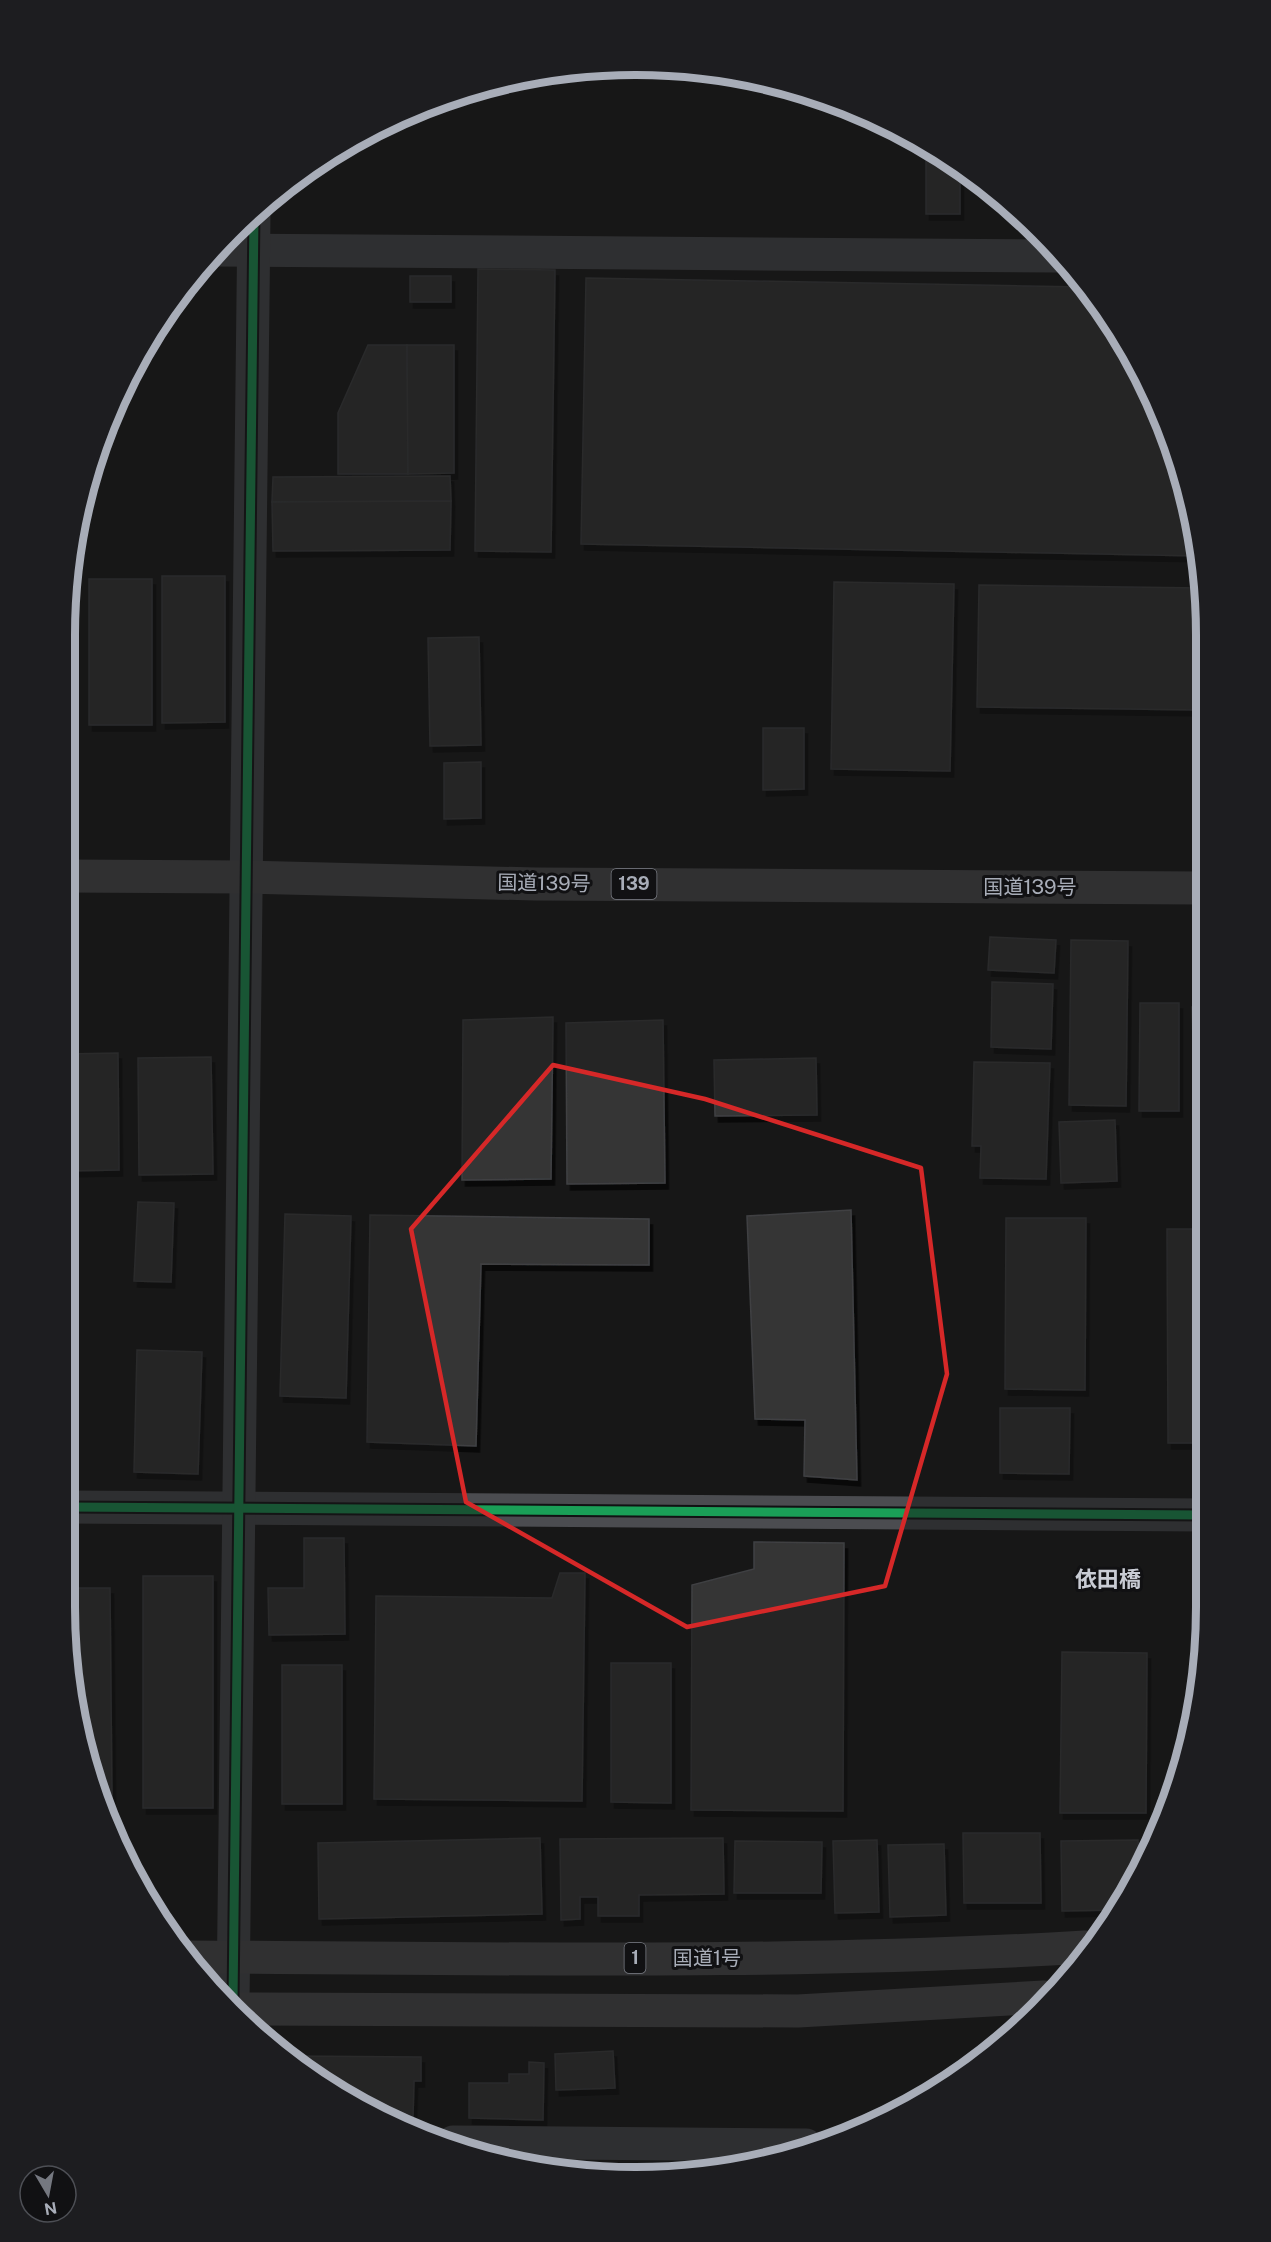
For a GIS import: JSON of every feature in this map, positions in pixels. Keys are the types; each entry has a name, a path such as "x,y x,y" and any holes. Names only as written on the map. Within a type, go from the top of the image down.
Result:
{"highway":[{"name":"国道139号","path":"75,876 246,877 535,884 1196,888"},
{"name":"国道1号","path":"198,1957 733,1958 952,1955 1081,1947"},
{"path":"245,2009 798,2011 1037,1997"}],"street":[{"path":"233,1997 254,225"},
{"path":"229,250 1048,256"},
{"path":"75,1507 1196,1515"},
{"path":"471,2142 791,2145"}],"highlighted area":[{"path":"553,1065 705,1099 921,1168 947,1374 885,1586 687,1627 466,1502 411,1229"}],"building":[{"path":"926,156 960,179 960,214 926,214"},
{"path":"478,269 555,270 551,552 475,551"},
{"path":"410,276 451,276 451,302 410,302"},
{"path":"586,278 1074,287 1102,324 1121,355 1153,421 1177,490 1190,556 581,544"},
{"path":"368,345 407,345 408,474 338,474 338,413"},
{"path":"407,345 454,345 454,473 408,474"},
{"path":"450,476 451,501 272,502 273,477"},
{"path":"451,501 450,550 273,551 272,502"},
{"path":"162,576 225,576 225,722 162,723"},
{"path":"89,579 152,579 152,725 89,725"},
{"path":"834,582 954,584 950,771 831,769"},
{"path":"979,585 1194,588 1196,710 977,707"},
{"path":"479,637 481,745 430,746 428,638"},
{"path":"763,728 804,728 804,789 763,790"},
{"path":"481,762 481,818 444,819 444,763"},
{"path":"990,937 1056,940 1054,973 988,970"},
{"path":"1071,940 1128,941 1126,1106 1069,1105"},
{"path":"992,982 1053,984 1051,1049 991,1047"},
{"path":"1140,1003 1179,1003 1179,1111 1139,1111"},
{"path":"1192,1007 1196,1007 1196,1145"},
{"path":"553,1017 551,1179 462,1180 463,1020"},
{"path":"663,1020 665,1183 567,1184 566,1023"},
{"path":"118,1053 119,1170 75,1171 75,1054"},
{"path":"211,1057 213,1174 139,1175 138,1058"},
{"path":"816,1058 817,1115 715,1116 714,1060"},
{"path":"974,1062 1050,1063 1046,1179 980,1178 981,1146 972,1146"},
{"path":"1115,1120 1117,1181 1061,1183 1059,1122"},
{"path":"138,1202 174,1203 171,1282 134,1281"},
{"path":"851,1210 857,1480 804,1476 805,1420 755,1419 747,1216"},
{"path":"285,1214 351,1216 346,1398 280,1396"},
{"path":"370,1215 649,1219 649,1265 481,1264 476,1446 367,1442"},
{"path":"1006,1218 1086,1218 1085,1390 1005,1389"},
{"path":"1167,1229 1196,1229 1196,1443 1168,1443"},
{"path":"137,1350 202,1352 198,1474 134,1472"},
{"path":"1000,1408 1070,1408 1069,1474 1000,1473"},
{"path":"304,1538 344,1538 345,1634 269,1635 268,1588 304,1588"},
{"path":"754,1542 844,1543 843,1811 691,1810 692,1585 754,1569"},
{"path":"560,1573 585,1573 582,1801 374,1799 376,1596 552,1598"},
{"path":"143,1576 213,1576 213,1808 143,1808"},
{"path":"75,1588 110,1588 112,1800 105,1787 94,1752 86,1716 76,1643"},
{"path":"1062,1652 1147,1653 1146,1813 1060,1813"},
{"path":"611,1663 671,1663 671,1803 611,1802"},
{"path":"282,1665 342,1665 342,1804 282,1804"},
{"path":"963,1833 1040,1833 1041,1903 964,1903"},
{"path":"540,1838 542,1914 319,1919 318,1843"},
{"path":"723,1838 724,1894 639,1895 639,1916 598,1916 598,1897 580,1897 580,1919 561,1920 560,1839"},
{"path":"877,1840 879,1912 835,1913 833,1841"},
{"path":"1138,1840 1138,1853 1107,1910 1062,1911 1061,1841"},
{"path":"735,1841 822,1842 821,1893 734,1893"},
{"path":"944,1844 946,1915 890,1917 888,1845"},
{"path":"613,2051 615,2088 556,2090 555,2054"},
{"path":"301,2056 421,2057 421,2081 414,2081 413,2117 406,2117 355,2092"},
{"path":"529,2062 544,2063 543,2120 469,2118 469,2083 509,2083 509,2074 529,2074"}],"cycle path":[{"path":"233,1997 254,225"},
{"path":"75,1507 1196,1515"}],"district":[{"name":"依田橋","path":"1108,1579"}]}
